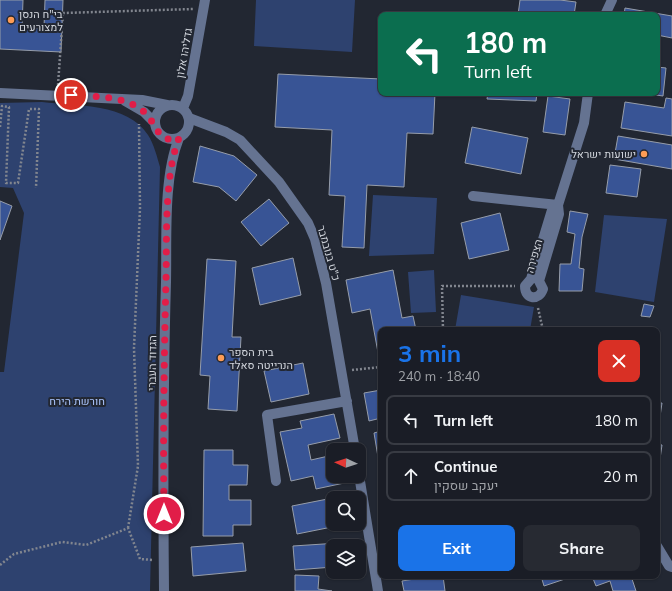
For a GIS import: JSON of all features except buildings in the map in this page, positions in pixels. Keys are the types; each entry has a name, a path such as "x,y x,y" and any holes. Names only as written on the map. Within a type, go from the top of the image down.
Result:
{"street":[{"path":"606,12 612,0"},
{"name":"גדליהו אלון","path":"183,108 188,96 204,4"},
{"path":"0,93 142,100 166,105 172,104 183,108 189,118 187,130 179,138 174,140 162,137 158,133 154,122 144,112 121,99"},
{"name":"הצפירה","path":"558,205 552,210 531,279 525,286 525,292 528,296 535,298 541,294 543,289 539,281 559,214 558,205 584,123 588,96"},
{"path":"154,122 158,112 166,105"},
{"name":"כ\"ט בנובמבר","path":"189,118 226,132 240,140 279,182 308,223 315,239 326,283 354,443"},
{"name":"הגדוד העברי","path":"164,591 163,406 168,211 174,150 179,138"},
{"path":"473,196 558,205"},
{"path":"276,481 267,415 347,401"},
{"path":"360,483 378,591"},
{"path":"660,551 669,566 672,567"}],"path":[{"path":"58,95 63,12 204,4"},
{"path":"0,127 2,106 9,107 6,183 18,183 29,109 39,110 36,188"},
{"path":"140,559 128,528 138,466 134,348 140,208 138,142 139,124 141,116 144,112"},
{"path":"443,327 442,286 525,286"},
{"path":"535,298 542,327"},
{"path":"364,369 378,367"},
{"path":"0,565 14,554 62,542 86,545 128,528"}],"green space":[{"path":"256,0 355,0 352,52 254,46"},
{"name":"חורשת הירח","path":"42,102 100,108 128,117 139,125 148,135 154,146 160,167 150,591 0,591 0,372 4,372 24,213 13,188 0,187 0,103"},
{"path":"373,195 437,198 434,254 369,256"},
{"path":"604,215 667,219 654,302 595,292"},
{"path":"434,270 436,312 411,313 408,272"},
{"path":"461,295 534,307 531,327 456,327"}],"place":[{"name":"בי\"ח הנסן למצורעים","path":"11,20"},
{"name":"ישועות ישראל","path":"644,154"},
{"name":"בית הספר הנרייטה סאלד","path":"221,358"}],"route":[{"path":"71,95 121,99 138,107 148,115 154,122 155,128 162,137 174,140 179,138 174,150 172,163 168,211 163,406 164,514"}]}
